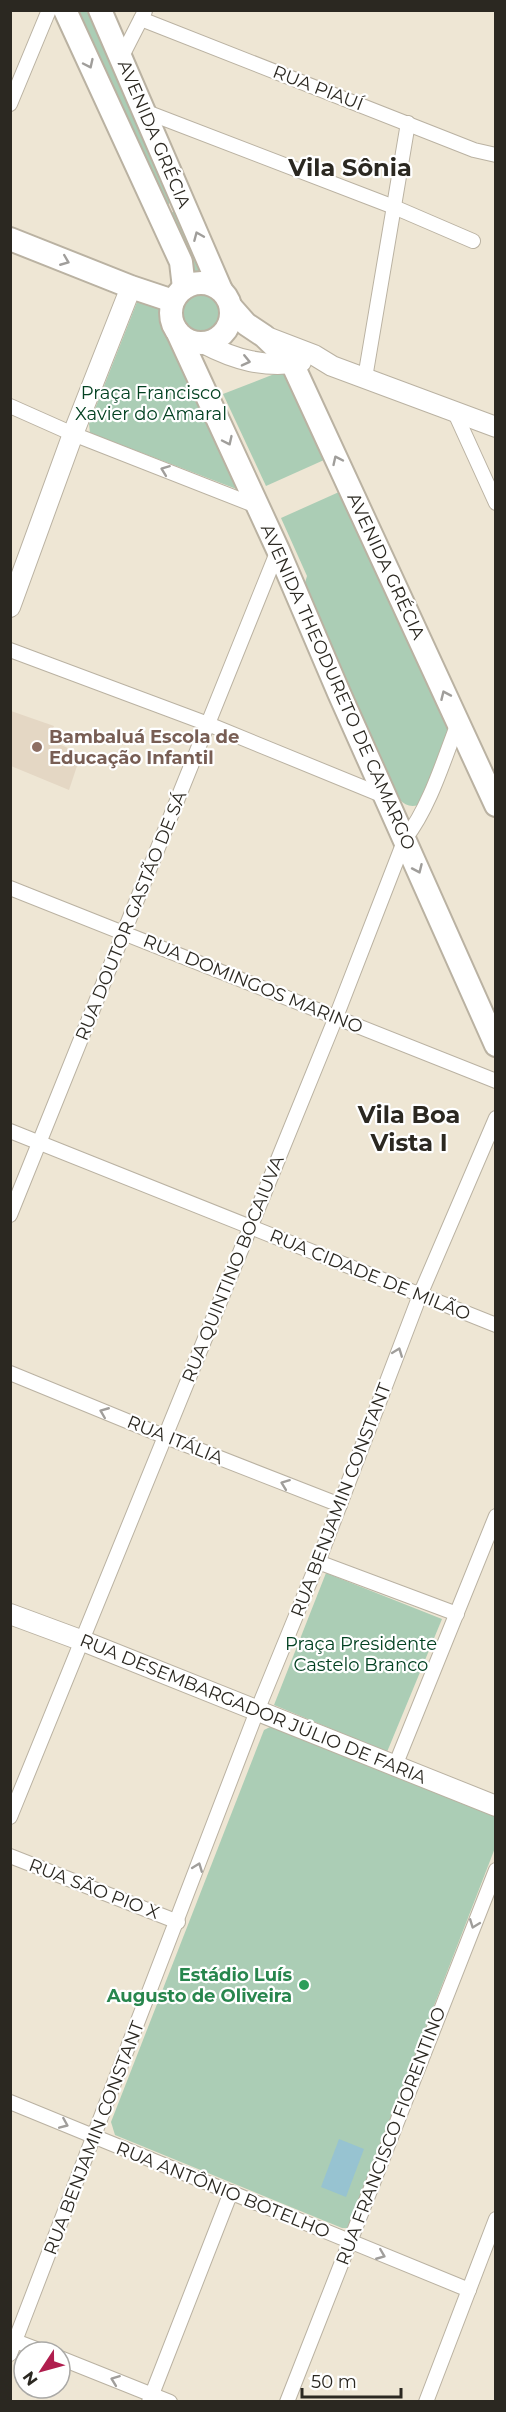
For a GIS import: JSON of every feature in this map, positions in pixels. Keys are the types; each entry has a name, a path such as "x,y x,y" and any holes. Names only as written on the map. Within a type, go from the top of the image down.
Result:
{"main road":[{"name":"AVENIDA GRÉCIA","path":"100,10 226,299 246,324 264,336 292,363 495,805"},
{"name":"AVENIDA GRÉCIA","path":"68,13 181,262 178,294"},
{"path":"159,216 175,205 185,205"},
{"path":"10,239 131,287 178,294"},
{"path":"207,283 226,299 232,317 225,332 213,341 203,343 184,338 177,331 171,313 178,294 191,284 207,283"},
{"name":"AVENIDA THEODURETO DE CAMARGO","path":"177,331 259,507 495,1045"}],"street":[{"path":"10,104 68,13"},
{"path":"121,57 143,15"},
{"name":"RUA PIAUÍ","path":"143,15 474,150 495,155"},
{"path":"144,111 394,207 473,241"},
{"path":"365,378 408,123"},
{"path":"10,608 73,434 131,287"},
{"path":"264,336 314,355 332,366 495,427"},
{"path":"203,343 228,356 255,363 292,363 304,361 314,355"},
{"path":"10,406 73,434 259,507"},
{"path":"455,413 495,503"},
{"name":"RUA DOUTOR GASTÃO DE SÁ","path":"10,1215 278,550"},
{"path":"10,650 208,724 384,796"},
{"name":"RUA QUINTINO BOCAIUVA","path":"10,1817 336,1017 405,839 414,827 458,723"},
{"name":"RUA DOMINGOS MARINO","path":"10,888 495,1081"},
{"name":"RUA BENJAMIN CONSTANT","path":"14,2340 95,2137 257,1711 318,1562 420,1295 495,1118"},
{"name":"RUA CIDADE DE MILÃO","path":"10,1131 495,1325"},
{"name":"RUA ITÁLIA","path":"10,1373 340,1505"},
{"path":"395,1766 495,1516"},
{"path":"318,1562 457,1614"},
{"name":"RUA DESEMBARGADOR JÚLIO DE FARIA","path":"10,1614 495,1806"},
{"name":"RUA SÃO PIO X","path":"10,1856 178,1922"},
{"name":"RUA FRANCISCO FIORENTINO","path":"287,2402 495,1870"},
{"name":"RUA ANTÔNIO BOTELHO","path":"10,2102 469,2290"},
{"path":"150,2398 231,2192"},
{"path":"426,2402 495,2219"},
{"path":"72,2363 150,2398 170,2402"}],"shaded area":[{"name":"Bambaluá Escola de Educação Infantil","path":"11,711 54,726 48,739 81,754 69,790 11,766"}],"green space":[{"path":"72,11 87,11 172,198 167,207"},
{"path":"176,210 207,274 186,274 168,215"},
{"path":"201,293 209,294 215,299 220,305 220,321 215,327 209,332 201,333 193,332 187,327 182,321 181,313 182,305 187,299 193,294"},
{"name":"Praça Francisco Xavier do Amaral","path":"142,298 160,307 244,486 239,490 90,433 89,424 137,302"},
{"path":"282,371 324,460 266,486 223,394"},
{"path":"339,492 356,530 365,536 453,725 423,803 416,806 407,805 399,799 304,586 307,576 281,518"},
{"name":"Praça Presidente Castelo Branco","path":"326,1573 442,1619 387,1752 274,1705"},
{"name":"Estádio Luís Augusto de Oliveira","path":"274,1725 495,1815 495,1848 348,2228 342,2228 115,2135 111,2122 264,1730"}],"water":[{"path":"339,2139 364,2149 346,2197 321,2187"}],"place":[{"name":"Bambaluá Escola de Educação Infantil","path":"37,747"},
{"name":"Estádio Luís Augusto de Oliveira","path":"304,1985"}],"district":[{"name":"Vila Sônia","path":"350,167"},
{"name":"Vila Boa Vista I","path":"409,1128"}]}
